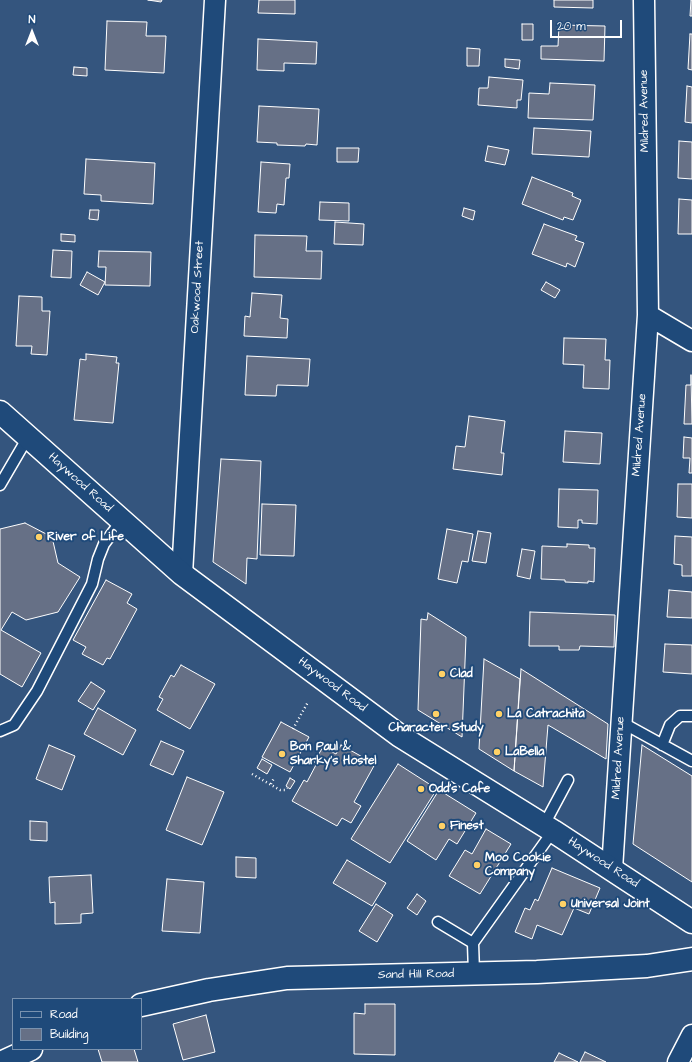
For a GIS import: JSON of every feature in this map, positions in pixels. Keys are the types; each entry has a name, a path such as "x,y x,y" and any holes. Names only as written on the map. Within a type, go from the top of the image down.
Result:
{"main road":[{"name":"Haywood Road","path":"0,412 182,574 400,736 549,828 692,922"},
{"name":"Sand Hill Road","path":"142,1005 209,990 287,978 537,972 647,966 692,959"},
{"path":"3,1062 29,1050"}],"street":[{"name":"Oakwood Street","path":"182,574 214,0"},
{"name":"Mildred Avenue","path":"612,869 648,315 644,0"},
{"path":"648,315 692,341"},
{"path":"678,1062 692,1035"}],"lane":[{"path":"0,485 28,437"},
{"path":"0,731 14,725 37,691 92,584 98,559 104,544 122,520"},
{"path":"662,745 670,725 680,716 692,716"},
{"path":"621,722 692,761"},
{"path":"474,973 473,943 549,828 568,780"},
{"path":"438,922 473,943"}],"path":[{"path":"293,729 308,702"},
{"path":"252,774 280,790 286,790 288,788"},
{"path":"271,784 274,778"}],"building":[{"path":"148,0 162,0 161,2"},
{"path":"259,0 295,0 295,14 258,13"},
{"path":"554,0 593,0 593,8 554,7"},
{"path":"691,0 692,16 690,16"},
{"path":"107,21 147,22 146,36 166,36 164,73 105,70"},
{"path":"522,24 533,24 533,40 522,40"},
{"path":"559,25 605,26 604,61 541,59 541,46 558,46"},
{"path":"690,34 692,34 692,70 688,69"},
{"path":"258,39 317,42 316,64 284,63 284,71 257,70"},
{"path":"467,48 480,49 479,66 467,66"},
{"path":"505,59 520,60 519,69 505,67"},
{"path":"74,67 87,68 87,76 73,75"},
{"path":"489,77 523,80 521,100 517,100 517,108 478,105 479,88 488,88"},
{"path":"550,83 595,85 593,120 528,118 529,93 549,94"},
{"path":"687,86 692,87 692,123 685,122"},
{"path":"259,106 319,109 317,145 277,145 277,143 257,142"},
{"path":"534,128 591,131 589,157 532,154"},
{"path":"679,141 692,142 692,179 678,178"},
{"path":"488,146 509,150 505,165 485,161"},
{"path":"337,148 359,148 358,162 337,162"},
{"path":"86,159 155,163 153,204 101,201 101,195 84,194"},
{"path":"261,162 290,164 289,178 286,178 284,205 277,204 276,213 258,212"},
{"path":"532,177 573,193 572,196 581,200 573,220 564,217 563,220 522,204"},
{"path":"679,199 692,200 692,234 678,234"},
{"path":"320,202 349,203 349,221 319,220"},
{"path":"464,208 475,211 473,220 462,216"},
{"path":"90,210 99,210 98,220 89,219"},
{"path":"335,222 364,224 363,245 334,244"},
{"path":"544,224 577,236 575,240 584,243 575,267 567,263 566,267 532,254"},
{"path":"61,234 75,235 75,242 61,241"},
{"path":"255,235 307,236 306,251 322,251 321,279 254,277"},
{"path":"53,250 72,251 71,278 51,277"},
{"path":"99,251 151,252 150,286 105,285 106,267 98,267"},
{"path":"87,272 105,282 98,295 80,285"},
{"path":"546,282 560,290 555,298 541,290"},
{"path":"252,293 282,295 280,318 288,319 287,338 244,336 245,316 250,317"},
{"path":"19,296 42,297 42,311 50,311 47,355 31,354 32,346 16,346"},
{"path":"564,338 606,339 605,360 610,360 609,389 583,388 584,365 563,364"},
{"path":"86,354 117,357 116,363 119,363 113,423 74,420 80,359 86,360"},
{"path":"247,356 310,359 308,386 277,385 276,396 245,395"},
{"path":"691,375 692,424 684,424 686,385 691,385"},
{"path":"469,416 505,421 501,453 504,453 502,475 453,469 456,446 465,447"},
{"path":"565,431 602,433 600,464 563,462"},
{"path":"684,437 692,438 692,473 689,473 690,458 683,458"},
{"path":"221,459 261,461 257,559 247,558 246,584 213,562"},
{"path":"678,484 692,484 692,518 677,517"},
{"path":"559,489 598,490 597,524 582,523 582,520 578,520 578,528 558,527"},
{"path":"262,504 296,505 294,556 260,555"},
{"path":"25,523 52,537 58,563 80,577 58,612 26,620 12,612 1,630 41,653 22,687 0,674 0,529"},
{"path":"447,529 473,534 468,562 462,561 457,583 438,579"},
{"path":"478,531 491,533 486,563 472,561"},
{"path":"675,536 692,537 692,576 682,576 682,565 674,564"},
{"path":"567,544 589,545 589,548 595,548 594,582 565,582 565,580 541,579 542,546 567,547"},
{"path":"522,549 535,551 530,579 517,576"},
{"path":"106,580 132,594 127,603 137,609 110,659 107,658 103,665 82,654 86,647 73,640"},
{"path":"669,590 692,592 692,618 667,617"},
{"path":"530,612 615,615 614,647 580,646 579,650 559,650 559,646 529,646"},
{"name":"Clad","path":"428,613 466,637 462,737 418,710 421,619 427,620"},
{"path":"665,644 692,645 692,674 663,672"},
{"name":"La Catrachita","path":"484,659 520,679 514,771 479,749"},
{"path":"181,665 215,684 190,729 157,710 163,699 159,697 171,675 174,677"},
{"path":"521,669 608,724 606,759 548,725 543,787 514,771"},
{"path":"91,682 105,691 93,710 78,701"},
{"path":"98,708 136,730 123,755 84,734"},
{"path":"281,722 309,737 290,772 262,757"},
{"path":"161,741 184,751 173,775 150,765"},
{"path":"49,745 75,756 62,790 36,779"},
{"path":"341,745 375,764 354,802 361,806 351,823 342,818 337,826 292,801 304,780 307,782 317,763 314,762 323,747 336,754"},
{"path":"642,745 692,776 692,882 633,844"},
{"path":"262,759 272,765 267,774 257,768"},
{"path":"398,764 437,789 390,863 351,839"},
{"path":"187,777 224,792 202,845 166,830"},
{"path":"290,778 295,781 290,789 286,786"},
{"name":"Finest","path":"439,790 476,813 457,844 449,839 436,860 407,841"},
{"path":"30,821 47,822 47,841 30,840"},
{"name":"Moo Cookie Company","path":"486,829 511,844 480,894 449,876 465,850 472,854"},
{"path":"236,857 256,858 256,878 236,877"},
{"path":"347,860 386,883 372,906 333,883"},
{"name":"Universal Joint","path":"552,868 600,888 589,914 574,908 562,935 537,925 532,939 515,932 525,908 530,910 535,899 538,901"},
{"path":"91,875 93,913 81,914 81,923 55,924 55,902 50,903 49,877"},
{"path":"167,879 204,882 200,933 162,931"},
{"path":"417,894 426,901 417,915 407,908"},
{"path":"376,904 393,915 377,942 359,931"},
{"path":"365,1004 395,1004 395,1055 354,1054 354,1013 365,1014"},
{"path":"206,1015 215,1052 183,1060 173,1024"},
{"path":"98,1050 134,1050 138,1062 102,1062"},
{"path":"585,1052 606,1062 580,1062"},
{"path":"559,1053 578,1062 554,1062"}],"place":[{"name":"River of Life","path":"39,537"},
{"name":"Clad","path":"442,674"},
{"name":"Character Study","path":"436,714"},
{"name":"La Catrachita","path":"499,714"},
{"name":"LaBella","path":"497,752"},
{"name":"Bon Paul & Sharky's Hostel","path":"282,754"},
{"name":"Odd's Cafe","path":"421,789"},
{"name":"Finest","path":"442,826"},
{"name":"Moo Cookie Company","path":"477,865"},
{"name":"Universal Joint","path":"563,904"}]}
